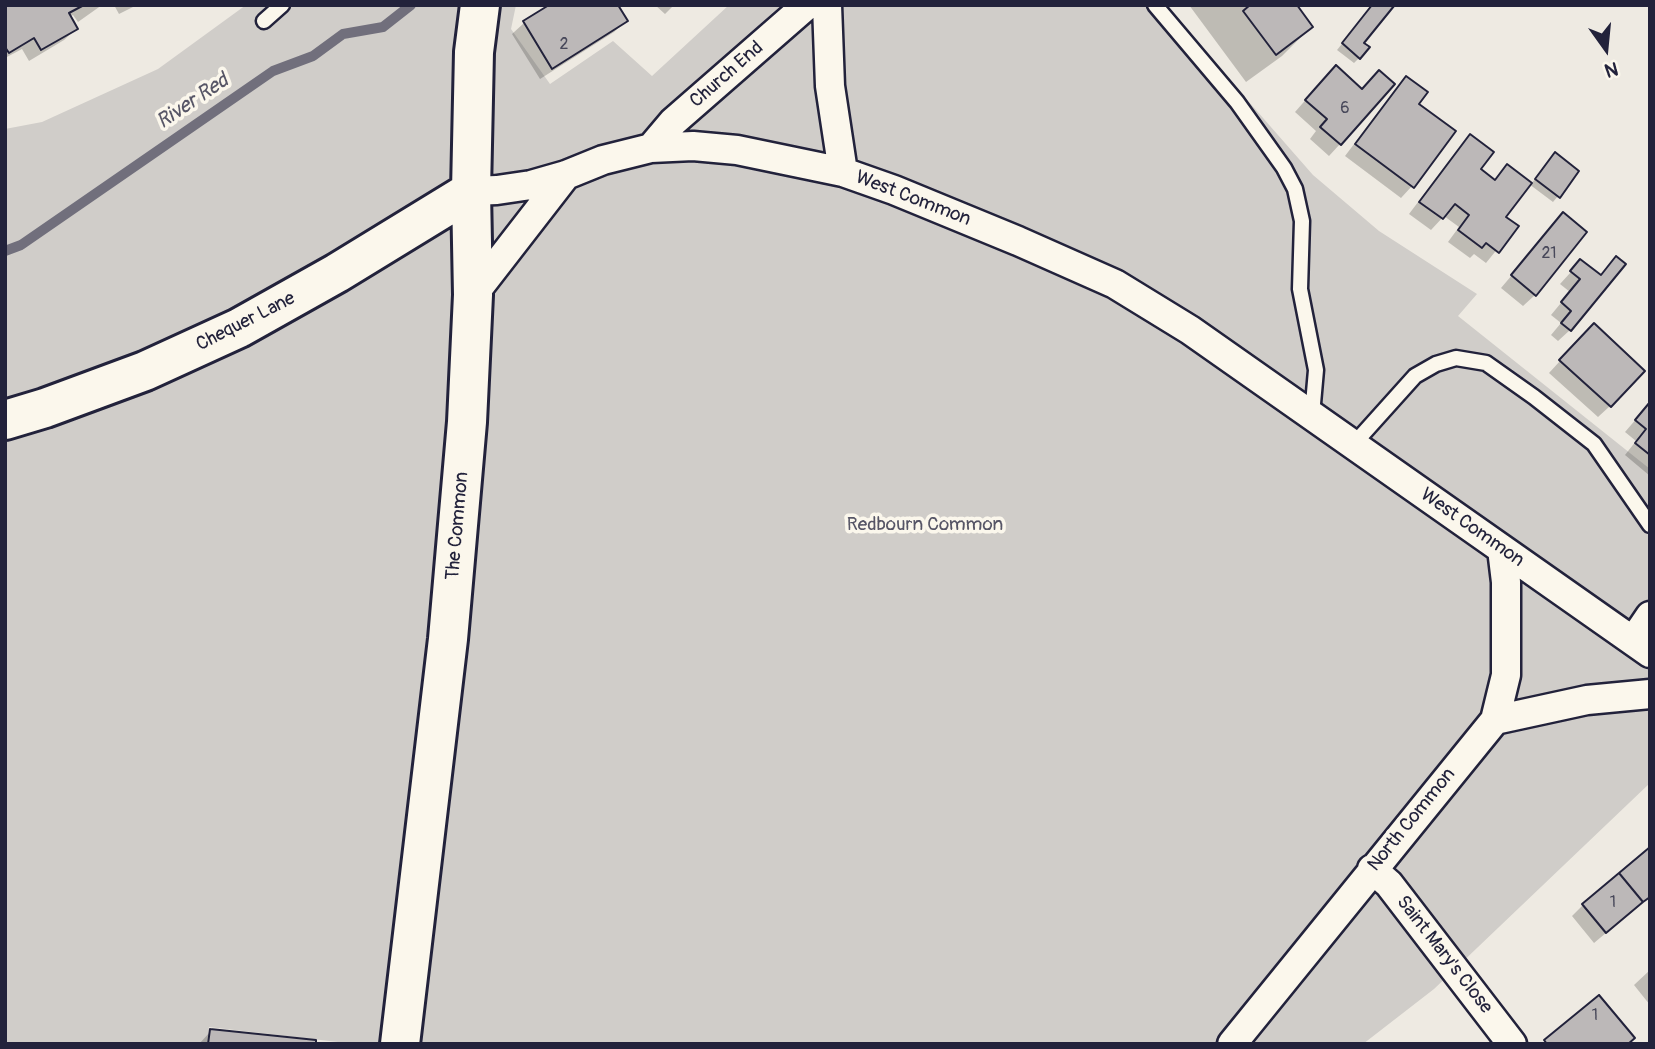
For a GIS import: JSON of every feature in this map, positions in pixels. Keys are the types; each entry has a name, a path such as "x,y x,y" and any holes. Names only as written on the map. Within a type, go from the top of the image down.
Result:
{"street":[{"name":"The Common","path":"400,1044 448,639 467,422 473,295 471,191 474,52 480,5"},
{"name":"Church End","path":"651,148 673,122 807,5"},
{"path":"827,5 830,86 843,173"},
{"name":"West Common","path":"471,191 531,185 603,160 651,148 693,146 737,150 843,173 894,190 1115,284 1190,330 1642,647"},
{"path":"473,295 566,175"},
{"name":"Chequer Lane","path":"5,420 145,371 239,328 337,273 471,191"},
{"path":"1502,549 1506,582 1506,675 1495,720 1587,700 1650,694"},
{"path":"1642,647 1650,616"},
{"name":"North Common","path":"1232,1044 1495,720"},
{"name":"Saint Mary's Close","path":"1372,869 1389,884 1512,1044"}],"lane":[{"path":"264,21 282,5"},
{"path":"1155,5 1237,102 1284,168 1295,190 1301,221 1300,289 1316,370 1312,415"},
{"path":"1353,445 1415,376 1436,364 1456,358 1486,363 1594,444 1650,525"}],"green space":[{"name":"Redbourn Common","path":"246,5 516,5 511,29 550,84 613,41 652,76 729,5 1164,5 1313,175 1379,231 1477,294 1458,316 1650,469 1650,783 1434,989 1363,1044 355,1044 209,1027 207,1044 5,1044 5,129 42,122 158,69"}],"building":[{"path":"5,5 84,5 69,13 78,29 41,50 34,38 9,53 5,47"},
{"path":"549,5 618,5 628,21 552,69 523,21"},
{"path":"1250,5 1297,5 1313,27 1276,55 1243,11"},
{"path":"1372,5 1394,6 1364,43 1370,47 1360,59 1342,43"},
{"path":"1336,65 1362,89 1379,70 1395,84 1341,145 1320,127 1327,119 1305,100"},
{"path":"1406,76 1428,92 1419,104 1456,131 1414,188 1355,144"},
{"path":"1470,134 1494,152 1481,169 1495,180 1507,164 1532,183 1506,217 1519,226 1499,253 1486,243 1482,248 1458,230 1469,215 1455,204 1443,219 1419,202"},
{"path":"1555,152 1579,171 1560,198 1535,179"},
{"path":"1563,212 1587,232 1536,296 1511,275"},
{"path":"1616,256 1626,264 1571,331 1561,323 1571,311 1561,302 1580,279 1570,271 1580,259 1601,275"},
{"path":"1594,323 1645,371 1611,407 1559,360"},
{"path":"1650,402 1650,455 1635,443 1646,429 1635,420"},
{"path":"1650,847 1650,897 1643,902 1619,873"},
{"path":"1619,873 1643,902 1606,933 1582,904"},
{"path":"1599,995 1635,1038 1628,1044 1547,1044 1544,1040"},
{"path":"210,1029 316,1040 316,1044 208,1044"}],"waterway":[{"name":"River Red","path":"5,251 21,245 273,71 313,56 343,34 383,27 411,5"}]}
